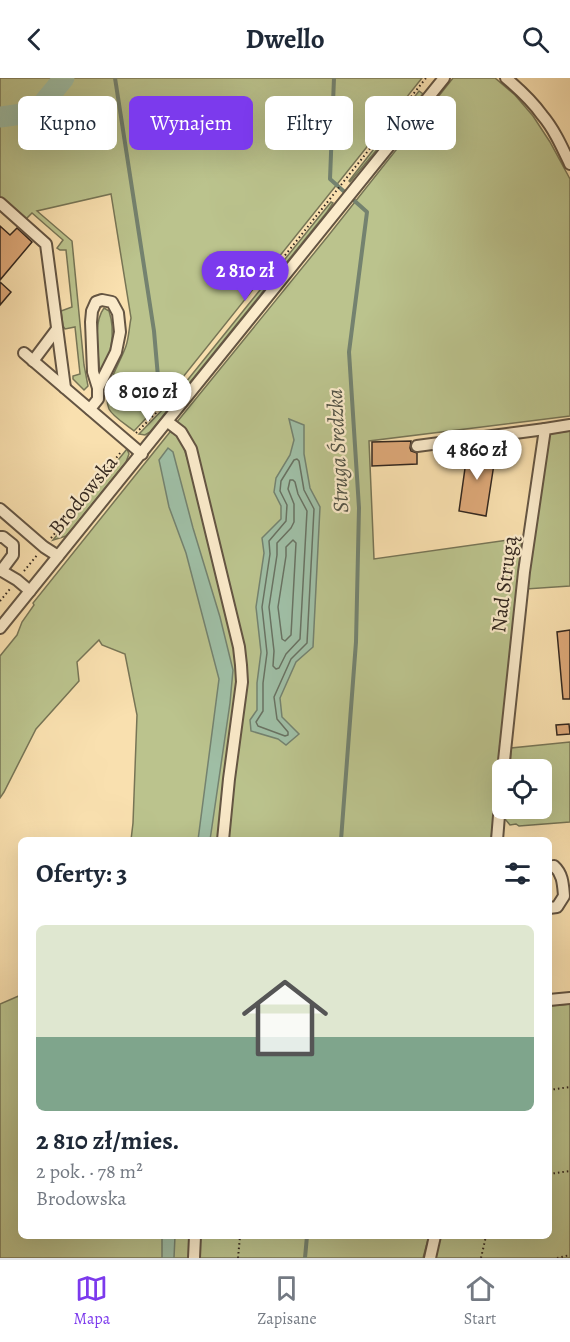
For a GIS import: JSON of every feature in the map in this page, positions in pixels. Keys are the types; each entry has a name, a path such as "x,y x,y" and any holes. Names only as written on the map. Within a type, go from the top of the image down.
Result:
{"street":[{"name":"Brodowska","path":"0,628 444,78"},
{"path":"506,78 542,114 570,164"},
{"path":"0,203 46,244 65,388"},
{"path":"90,409 98,399 98,388 93,372 92,310 96,302 102,300 112,302 118,313 120,332 116,352 98,388"},
{"path":"33,361 57,329"},
{"path":"24,353 129,442 145,450"},
{"path":"169,420 181,432 191,449 239,647 242,682 223,837"},
{"path":"417,446 570,425"},
{"name":"Nad Strugą","path":"504,759 524,572 545,429"},
{"path":"0,508 44,547 58,556"},
{"path":"0,537 13,545 13,555 0,571 17,580 30,591"},
{"path":"497,837 499,819"},
{"path":"552,866 559,871 562,878 564,896 557,907 552,908"},
{"path":"552,1000 570,998"},
{"path":"194,1258 195,1239"},
{"path":"430,1258 434,1239"}],"path":[{"path":"329,201 426,78"},
{"path":"0,601 140,428 164,405"},
{"path":"552,1090 570,1088"},
{"path":"552,1174 570,1171"},
{"path":"238,1258 240,1239"},
{"path":"481,1258 485,1239"},
{"path":"557,1258 570,1255"}],"shaded area":[{"path":"0,78 422,78 408,96 365,96 365,149 171,392 134,431 114,415 107,402 109,385 127,343 131,318 111,194 37,211 72,241 88,386 84,390 73,379 73,376 80,374 75,327 65,329 63,326 61,311 72,307 66,250 57,248 63,240 32,213 25,220 0,199"},
{"path":"453,78 495,78 515,95 533,116 570,179 570,416 369,441 374,559 522,538 499,759 492,759 491,837 227,837 245,682 186,431 177,422 396,150 456,150 456,96 439,96"},
{"path":"373,150 377,150 350,182"},
{"path":"331,202 333,203 327,212 150,432 145,435 139,434 169,403"},
{"path":"104,308 109,311 112,336 110,353 100,376 97,331"},
{"path":"570,431 570,586 526,589 549,434"},
{"path":"170,432 176,434 182,442 195,483 236,648 238,669 220,837 131,837 137,715 125,654 102,645 99,640 77,662 79,681 36,729 0,798 0,656 17,635 33,603"},
{"path":"127,449 129,454 126,462 72,529 66,536 53,540"},
{"path":"570,742 570,822 519,826 510,825 505,819 552,819 552,759 510,759 511,748"},
{"path":"18,996 18,1239 190,1239 190,1258 0,1258 0,1004"},
{"path":"570,1004 570,1258 434,1258 439,1239 552,1239 552,1006"},
{"path":"200,1239 428,1239 423,1258 199,1258"}],"water":[{"path":"289,419 304,425 304,454 310,488 320,507 313,647 296,662 280,698 282,717 299,734 286,745 278,739 251,731 250,720 257,710 257,683 261,652 256,607 264,553 262,538 281,519 281,506 274,492 276,478 290,455 294,440"},
{"path":"168,448 173,452 233,670 210,837 198,837 219,679 186,553 169,507 159,460"},
{"path":"162,1239 175,1239 174,1258 162,1258"}],"building":[{"path":"0,226 10,235 17,228 32,242 0,280"},
{"path":"0,282 11,292 0,305"},
{"path":"411,441 411,451 417,453 417,464 372,466 372,442"},
{"path":"468,447 496,451 486,516 459,511"},
{"path":"570,630 570,699 563,699 557,632"},
{"path":"569,724 570,734 557,735 556,725"}],"waterway":[{"path":"0,117 36,112 64,78"},
{"path":"115,78 154,331 160,400"},
{"name":"Struga Średzka","path":"334,78 330,179 367,212 349,352 359,508 356,642 341,837"},
{"name":"Struga Średzka","path":"305,1258 307,1239"}]}
